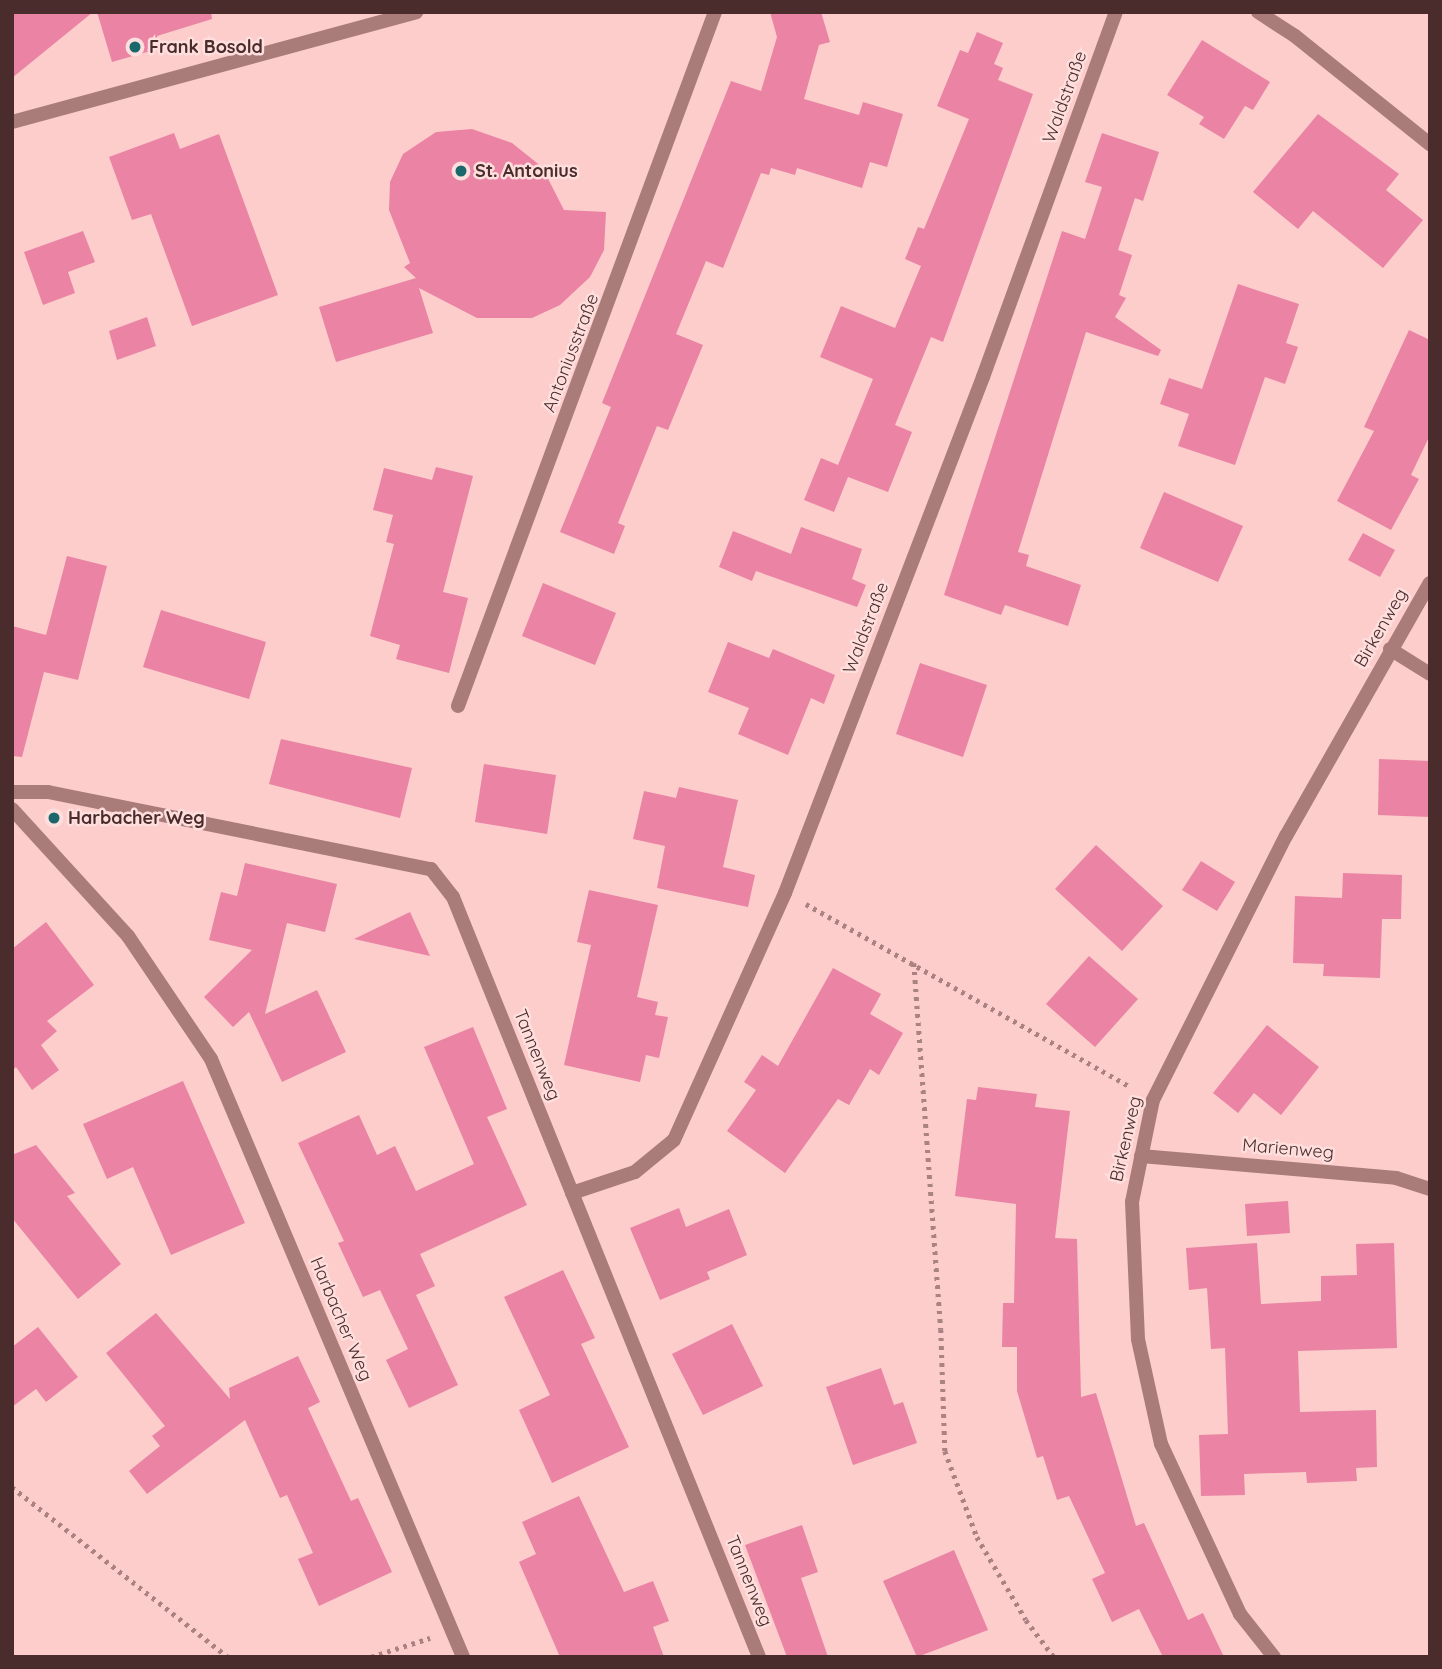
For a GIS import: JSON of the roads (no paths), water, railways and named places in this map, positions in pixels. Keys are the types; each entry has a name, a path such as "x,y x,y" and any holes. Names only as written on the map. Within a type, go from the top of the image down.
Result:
{"street":[{"path":"12,122 416,12"},
{"name":"Antoniusstraße","path":"457,706 715,12"},
{"name":"Waldstraße","path":"572,1193 635,1172 674,1140 785,892 984,377 1116,12"},
{"path":"1258,12 1430,144"},
{"name":"Birkenweg","path":"1274,1657 1240,1614 1161,1444 1138,1339 1132,1254 1132,1202 1153,1100 1286,836 1390,649 1430,583"},
{"path":"1390,649 1430,674"},
{"name":"Tannenweg","path":"12,792 48,792 431,869 453,897 759,1657"},
{"name":"Harbacher Weg","path":"12,809 128,936 211,1059 463,1657"},
{"name":"Marienweg","path":"1142,1156 1396,1178 1430,1189"}],"place":[{"name":"Frank Bosold","path":"135,47"},
{"name":"St. Antonius","path":"461,171"},
{"name":"Harbacher Weg","path":"54,818"}]}
